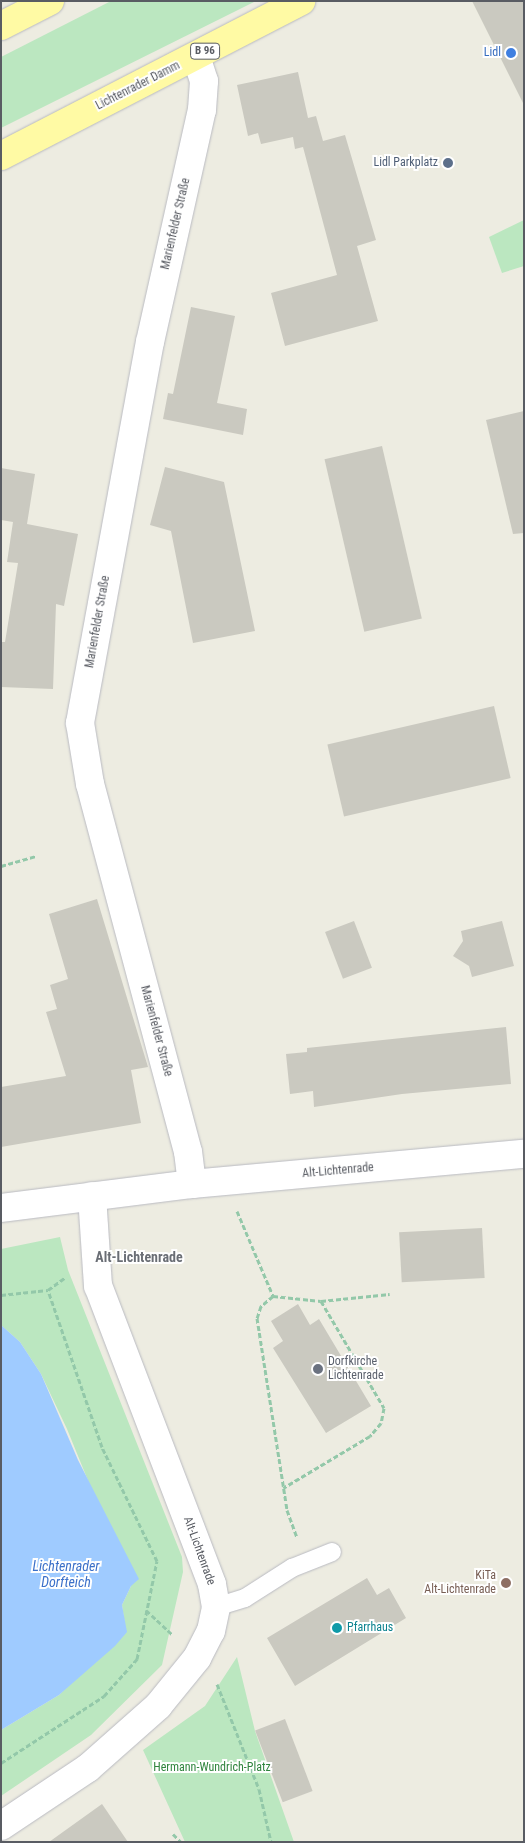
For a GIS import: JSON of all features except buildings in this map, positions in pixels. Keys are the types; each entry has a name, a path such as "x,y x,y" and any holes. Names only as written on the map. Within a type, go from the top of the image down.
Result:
{"main road":[{"path":"1,26 50,1"},
{"name":"Lichtenrader Damm","path":"1,156 301,1"}],"street":[{"name":"Marienfelder Straße","path":"192,1184 188,1152 90,784 80,723 150,342 202,110 204,82 196,56"},
{"name":"Alt-Lichtenrade","path":"1,1208 192,1184 524,1154"},
{"name":"Alt-Lichtenrade","path":"1,1826 88,1768 158,1706 197,1658 211,1631 216,1607 212,1584 98,1286 92,1196"}],"lane":[{"path":"216,1607 245,1598 292,1568 332,1552"}],"path":[{"path":"1,866 36,856"},
{"path":"236,1208 272,1296"},
{"path":"1,1295 48,1290 102,1447 158,1561 137,1660 104,1696 1,1763"},
{"path":"299,1541 283,1488 257,1318 261,1306 272,1296 321,1301 390,1294"},
{"path":"283,1488 370,1436 381,1423 384,1408 321,1301"},
{"path":"212,1674 259,1789 272,1842"},
{"path":"174,1834 181,1842"}],"green space":[{"path":"111,1 256,1 1,128 1,57"},
{"path":"524,220 524,266 502,273 489,237"},
{"path":"60,1237 68,1270 182,1557 183,1572 162,1665 91,1735 1,1796 1,1730 59,1695 126,1632 122,1605 131,1586 67,1429 41,1374 20,1342 1,1325 1,1249"},
{"name":"Hermann-Wundrich-Platz","path":"237,1657 255,1731 294,1842 185,1842 143,1750 205,1706"}],"water":[{"name":"Lichtenrader Dorfteich","path":"1,1325 20,1342 41,1374 78,1460 139,1579 131,1586 122,1605 127,1632 115,1646 59,1695 1,1730"}],"place":[{"name":"Lidl","path":"511,53"},
{"name":"Lidl Parkplatz","path":"448,163"},
{"name":"Dorfkirche Lichtenrade","path":"318,1369"},
{"name":"KiTa Alt-Lichtenrade","path":"506,1583"},
{"name":"Pfarrhaus","path":"337,1628"}],"district":[{"name":"Alt-Lichtenrade","path":"139,1257"}]}
